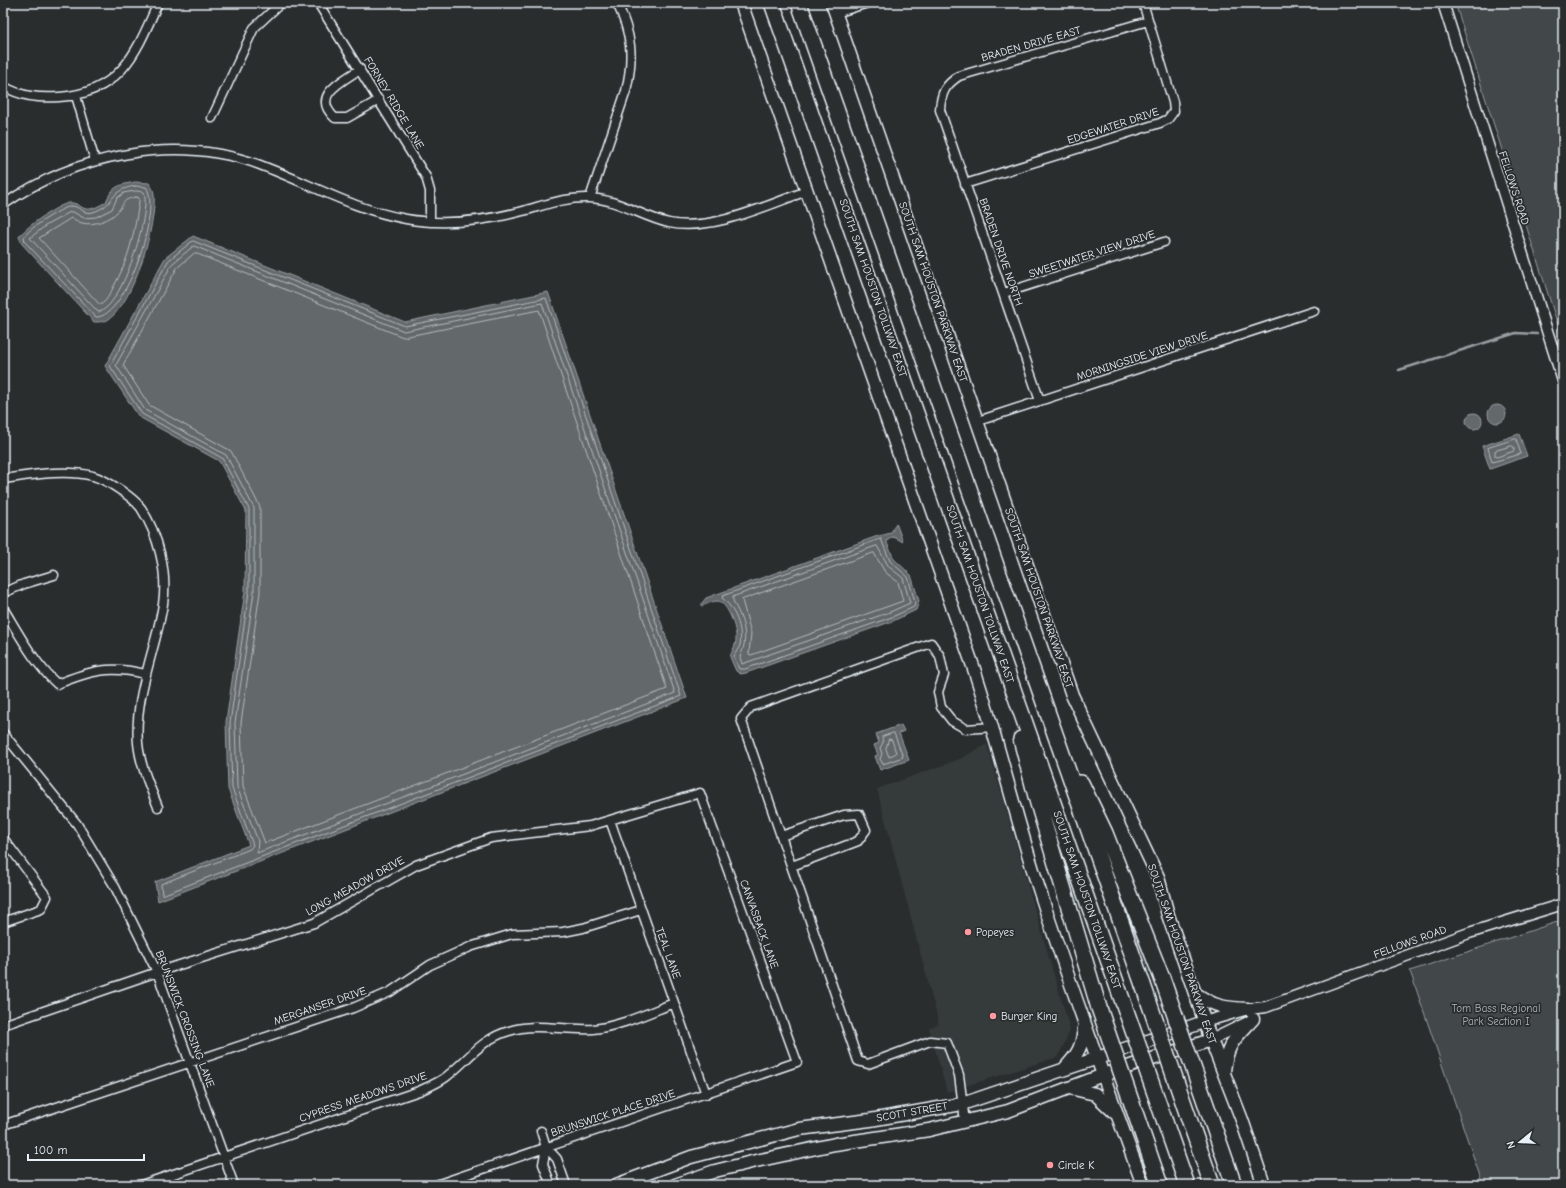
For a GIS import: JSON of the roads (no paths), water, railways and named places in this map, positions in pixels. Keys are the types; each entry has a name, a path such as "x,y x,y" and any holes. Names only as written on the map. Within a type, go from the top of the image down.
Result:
{"highway":[{"name":"SOUTH SAM HOUSTON TOLLWAY EAST","path":"772,3 1186,1185"},
{"path":"798,3 1048,713 1212,1185"},
{"path":"994,635 1037,800 1099,1008 1160,1185"},
{"path":"1048,713 1105,833 1162,978 1234,1185"}],"main road":[{"path":"741,3 890,425 993,727 1040,894 1096,1057 1143,1185"},
{"name":"SOUTH SAM HOUSTON PARKWAY EAST","path":"834,8 1072,695 1158,877 1168,915 1210,1040 1258,1164 1264,1185"},
{"path":"1194,993 1208,1003 1251,1014 1226,1053 1224,1074"},
{"name":"SCOTT STREET","path":"616,1185 691,1157 799,1129 962,1104 1064,1070 1096,1057 1204,1022"},
{"path":"1064,1070 1073,1060 1083,1044 1085,1023"},
{"name":"SCOTT STREET","path":"675,1185 715,1171 835,1144 929,1130 1008,1111 1103,1076 1210,1040"},
{"path":"1070,1088 1094,1094 1118,1116"},
{"path":"832,1124 835,1144"}],"street":[{"path":"3,86 11,91 37,98 76,96 102,86 125,67 140,42 158,3"},
{"path":"212,118 254,28 281,3"},
{"name":"FORNEY RIDGE LANE","path":"318,3 426,177 430,191 430,222"},
{"path":"590,198 626,91 630,74 631,42 628,29 617,3"},
{"path":"834,8 868,3"},
{"name":"EDGEWATER DRIVE","path":"965,184 1160,123 1168,119 1174,111 1173,102 1143,3"},
{"name":"FELLOWS ROAD","path":"1443,3 1563,381"},
{"name":"BRADEN DRIVE EAST","path":"940,110 943,90 950,82 959,76 1148,21"},
{"path":"360,69 330,90 326,101 331,114 335,118 347,118 379,100"},
{"path":"76,96 95,162"},
{"name":"BRADEN DRIVE NORTH","path":"940,110 1040,401"},
{"path":"3,204 16,195 54,176 95,162 133,152 189,151 225,156 258,164 336,199 367,210 407,219 430,222 455,223 499,217 556,200 590,198 611,202 656,220 671,223 704,224 807,191"},
{"name":"SWEETWATER VIEW DRIVE","path":"1004,293 1164,242"},
{"name":"MORNINGSIDE VIEW DRIVE","path":"978,421 1314,311"},
{"path":"3,479 61,473 94,476 116,487 140,507 156,538 163,572 163,602 156,635 145,674 139,714 138,744 146,776 158,807"},
{"path":"3,593 24,584 54,575"},
{"path":"3,608 21,638 48,676 57,684 105,669 128,670 145,674"},
{"path":"965,1122 959,1075 947,1042 930,1041 868,1064 858,1061 741,719 751,707 931,644 940,656 944,675 938,692 941,707 952,721 966,729 993,727"},
{"name":"BRUNSWICK CROSSING LANE","path":"3,733 77,824 115,887 157,972 234,1185"},
{"name":"LONG MEADOW DRIVE","path":"3,1025 157,972 314,922 416,865 490,838 590,826 700,793"},
{"name":"CANVASBACK LANE","path":"700,793 797,1062"},
{"path":"781,836 844,815 859,814 866,830 858,841 792,866"},
{"name":"TEAL LANE","path":"610,820 706,1094"},
{"path":"3,838 47,897 41,909 3,922"},
{"name":"FELLOWS ROAD","path":"1210,1040 1251,1014 1266,1007 1469,933 1563,904"},
{"name":"MERGANSER DRIVE","path":"3,1125 369,1001 408,982 430,965 470,947 512,934 562,932 583,928 641,910"},
{"name":"CYPRESS MEADOWS DRIVE","path":"141,1185 430,1086 446,1077 477,1048 492,1037 508,1031 525,1027 541,1026 580,1029 595,1028 630,1019 674,1003"},
{"name":"FELLOWS ROAD","path":"1204,1022 1251,1014"},
{"name":"BRUNSWICK PLACE DRIVE","path":"436,1185 797,1062"},
{"path":"540,1131 546,1147 556,1159 566,1185"},
{"path":"546,1147 543,1164 551,1185"}],"water":[{"path":"135,182 149,183 154,193 154,207 148,242 135,280 118,310 107,320 102,322 94,322 22,244 19,237 34,223 64,204 72,203 86,209 94,208 106,202 108,197 117,187"},
{"path":"193,236 405,322 548,292 687,698 158,901 155,882 249,845 228,789 226,722 245,591 246,511 219,461 139,417 105,366 165,258"},
{"path":"1497,405 1503,408 1506,414 1503,420 1497,423 1491,420 1488,414 1491,408"},
{"path":"1471,413 1477,413 1482,418 1480,427 1477,429 1471,429 1466,424 1466,418"},
{"path":"1519,434 1527,456 1490,469 1482,446"},
{"path":"896,523 903,542 892,537 887,541 887,543 894,559 911,575 919,601 916,610 893,621 746,673 741,674 736,671 730,657 736,639 735,629 731,617 725,606 717,601 702,606 702,603 706,598 875,537 891,533"},
{"path":"901,725 904,731 899,733 909,760 880,770 875,756 878,755 874,745 879,743 876,734"}],"waterway":[{"path":"1399,370 1516,333 1537,334"}],"place":[{"name":"Popeyes","path":"968,932"},
{"name":"Burger King","path":"993,1016"},
{"name":"Circle K","path":"1050,1165"}],"park label":[{"name":"Tom Bass Regional Park Section I","path":"1496,1014"}]}
